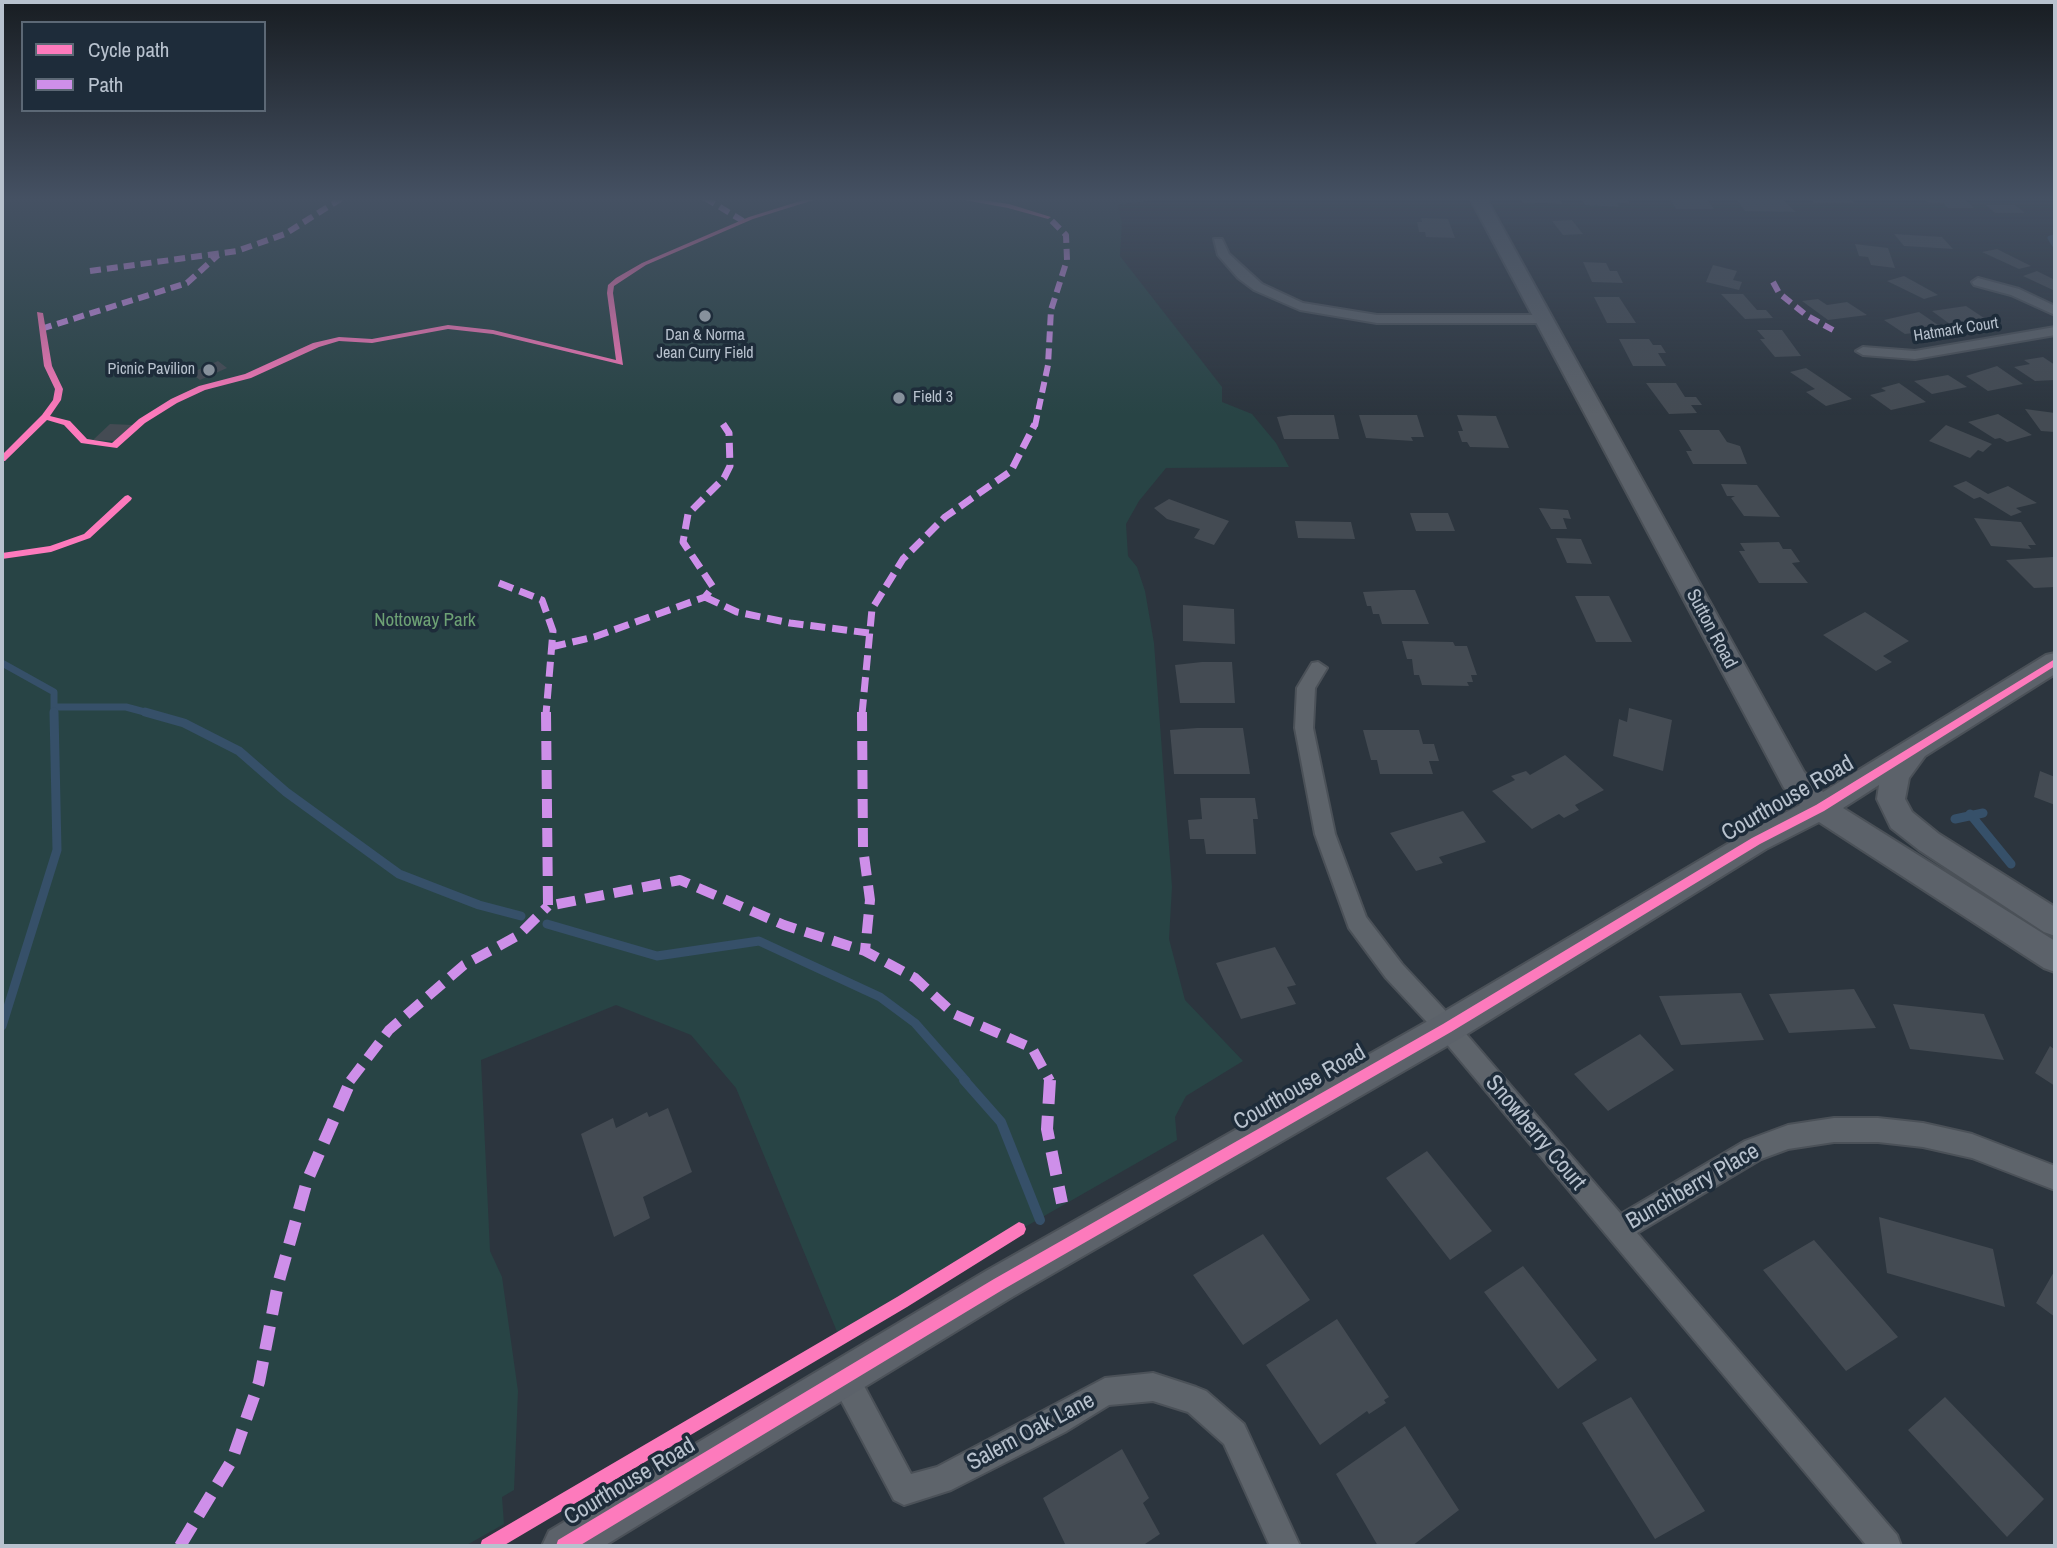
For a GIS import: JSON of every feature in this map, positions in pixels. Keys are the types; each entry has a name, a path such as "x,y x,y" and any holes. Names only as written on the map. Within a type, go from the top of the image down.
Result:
{"street":[{"path":"1238,270 1258,287 1300,306 1377,318 1543,319"},
{"name":"Sutton Road","path":"1517,270 1794,780 1820,808 2055,958"},
{"path":"1978,282 2015,292 2055,311"},
{"name":"Hatmark Court","path":"1863,351 1893,355 1925,354 2055,331"},
{"name":"Courthouse Road","path":"564,1546 999,1284 1447,1028 1756,841 1820,808 2055,662"},
{"name":"Snowberry Court","path":"1318,668 1306,688 1304,728 1325,834 1357,922 1394,971 1447,1028 1886,1546"},
{"path":"1919,746 1897,774 1892,788 1891,799 1901,820 1929,842 2055,923"},
{"name":"Bunchberry Place","path":"1617,1231 1754,1149 1788,1137 1834,1130 1878,1130 1923,1135 1972,1146 2055,1178"},
{"name":"Salem Oak Lane","path":"844,1377 904,1490 941,1480 1055,1423 1105,1392 1153,1387 1196,1401 1234,1434 1284,1546"}],"green space":[{"name":"Nottoway Park","path":"2,270 1131,270 1222,387 1222,402 1252,414 1276,443 1289,467 1166,468 1139,501 1126,524 1128,556 1137,567 1145,591 1154,643 1172,887 1169,939 1185,1000 1243,1061 1186,1096 1175,1117 1177,1140 838,1334 736,1088 691,1035 616,1005 481,1060 490,1251 502,1277 518,1391 514,1490 502,1497 504,1524 465,1546 2,1546"}],"building":[{"path":"1587,270 1617,271 1623,283 1592,282"},
{"path":"1711,270 1734,270 1737,271 1733,280 1742,282 1739,290 1706,282"},
{"path":"2037,271 2055,280 2055,291 2023,276"},
{"path":"1904,276 1938,295 1924,299 1887,281"},
{"path":"1721,294 1743,294 1757,310 1766,310 1773,318 1745,319"},
{"path":"1594,297 1619,297 1636,323 1607,323"},
{"path":"1818,299 1827,305 1847,302 1867,315 1828,320 1802,301"},
{"path":"1966,306 1984,318 1954,327 1932,311"},
{"path":"1919,312 1938,325 1916,328 1921,332 1905,334 1884,320"},
{"path":"1757,330 1782,330 1801,356 1775,357 1760,339 1765,339"},
{"path":"1619,339 1649,339 1653,345 1661,345 1666,353 1658,353 1666,366 1633,366"},
{"path":"2043,357 2055,365 2055,380 2035,381 2014,367 2030,364 2024,360"},
{"name":"Picnic Pavilion","path":"218,361 227,368 200,380 191,373"},
{"path":"1997,366 2023,384 1988,391 1966,376"},
{"path":"1806,368 1852,399 1826,406 1806,392 1815,389 1790,372"},
{"path":"1948,375 1967,387 1932,394 1914,381"},
{"path":"1646,383 1676,383 1685,397 1696,397 1702,405 1691,405 1697,413 1669,414"},
{"path":"1899,383 1926,402 1891,410 1870,395 1886,391 1881,388"},
{"path":"2025,409 2055,413 2055,432 2041,431"},
{"path":"1998,414 2032,435 2007,442 2000,438 1995,439 1968,422"},
{"path":"1334,415 1339,439 1284,439 1277,417"},
{"path":"1359,415 1417,415 1424,437 1411,437 1413,441 1366,438"},
{"path":"1457,415 1496,416 1509,448 1470,447 1467,442 1462,442 1458,431 1463,431"},
{"path":"110,424 133,425 117,441 93,440"},
{"path":"1946,425 1992,444 1983,452 1978,450 1970,458 1929,441"},
{"path":"1679,430 1719,430 1727,442 1740,446 1747,464 1693,464 1686,451 1692,451"},
{"path":"1966,481 1988,494 2008,486 2037,503 2016,508 2022,512 2011,516 1980,497 1974,499 1953,486"},
{"path":"1721,484 1757,485 1780,517 1744,516 1731,498 1735,496 1727,496"},
{"path":"1169,499 1229,521 1214,545 1194,538 1200,529 1167,519 1154,508"},
{"path":"1539,508 1568,510 1571,519 1563,518 1567,529 1551,529"},
{"path":"1410,513 1448,513 1455,531 1416,531"},
{"path":"1974,518 2021,522 2036,545 2028,545 2031,549 1991,546"},
{"path":"1295,521 1351,522 1355,539 1298,538"},
{"path":"1556,538 1581,539 1592,564 1567,563"},
{"path":"1779,542 1783,549 1791,549 1800,562 1792,563 1808,583 1759,583 1739,551 1745,551 1740,543"},
{"path":"2053,557 2055,587 2034,588 2006,560"},
{"path":"1415,590 1429,624 1382,624 1379,614 1373,614 1371,606 1367,606 1363,592"},
{"path":"1575,596 1609,596 1632,642 1596,642"},
{"path":"1183,605 1234,609 1235,644 1183,641"},
{"path":"1865,612 1909,641 1883,656 1892,662 1876,671 1823,635"},
{"path":"1402,641 1453,642 1455,646 1467,646 1477,675 1471,675 1473,682 1467,682 1469,686 1422,685 1419,675 1414,675 1412,659 1407,659"},
{"path":"1232,662 1235,703 1180,703 1175,665"},
{"path":"1629,708 1672,720 1663,771 1613,756 1619,719 1627,722"},
{"path":"1243,728 1250,774 1174,774 1170,730"},
{"path":"1363,730 1419,730 1423,744 1434,744 1439,761 1429,761 1433,774 1380,774 1377,760 1371,760"},
{"path":"1565,755 1604,790 1575,805 1579,810 1564,818 1559,814 1532,829 1492,791 1515,780 1511,776 1526,771 1530,775"},
{"path":"2040,771 2055,777 2055,805 2034,797"},
{"path":"1200,798 1255,798 1258,819 1253,819 1256,854 1206,854 1204,839 1190,839 1188,820 1202,819"},
{"path":"1463,811 1486,842 1439,857 1443,863 1416,871 1390,833"},
{"path":"1275,947 1296,985 1287,987 1296,1004 1241,1019 1216,963"},
{"path":"1854,989 1876,1028 1789,1033 1769,994"},
{"path":"1741,993 1764,1040 1681,1045 1659,996"},
{"path":"1893,1004 1984,1014 2004,1060 1910,1049"},
{"path":"1640,1034 1674,1070 1608,1111 1574,1074"},
{"path":"2050,1046 2055,1050 2055,1086 2035,1073"},
{"path":"668,1108 692,1172 643,1197 650,1218 614,1237 581,1134 613,1118 616,1128 647,1112 649,1117"},
{"path":"1427,1151 1492,1231 1450,1260 1386,1178"},
{"path":"1879,1217 1993,1249 2005,1307 1887,1273"},
{"path":"1263,1234 1310,1300 1243,1345 1193,1275"},
{"path":"1814,1240 1898,1337 1846,1371 1763,1270"},
{"path":"1523,1266 1597,1360 1558,1389 1484,1292"},
{"path":"2055,1270 2055,1317 2036,1303"},
{"path":"1337,1319 1389,1397 1384,1400 1386,1403 1369,1414 1367,1411 1320,1445 1266,1365"},
{"path":"1631,1397 1705,1511 1655,1539 1582,1423"},
{"path":"1945,1397 2044,1499 2007,1537 1908,1430"},
{"path":"1405,1426 1459,1510 1412,1546 1378,1546 1336,1474"},
{"path":"1122,1449 1149,1498 1143,1503 1160,1534 1142,1546 1066,1546 1043,1498"}],"waterway":[{"path":"2,663 54,692 54,707"},
{"path":"54,707 126,707 152,714"},
{"path":"54,707 54,712"},
{"path":"2,1026 57,850 54,712"},
{"path":"145,712 184,723 239,751 286,792 399,874 479,905 521,916"},
{"path":"1971,816 1983,813"},
{"path":"1955,819 1971,816"},
{"path":"1971,816 2011,864"},
{"path":"547,924 657,956 759,941 880,997 915,1023 966,1081"},
{"path":"964,1080 1001,1122 1040,1220"}],"marked path":[{"path":"90,271 96,270"},
{"path":"41,329 187,283 201,270"},
{"path":"865,951 870,900 863,848 862,711 872,609 903,559 945,517 1011,471 1035,426 1048,365 1051,310 1064,270"},
{"path":"1773,282 1779,293 1806,315 1833,330"},
{"path":"551,647 594,637 705,597 713,587 683,542 688,514 724,478 730,466 729,433 723,424"},
{"path":"499,583 542,600 553,631 546,712 548,906 617,890 680,880 784,925 865,951 915,978 954,1014 1032,1048 1050,1077 1047,1129 1062,1203"},
{"path":"705,597 737,612 790,623 869,633"},
{"path":"180,1546 232,1460 259,1382 278,1284 307,1181 351,1079 389,1030 464,965 519,935 548,906"}],"cycle path":[{"path":"45,417 67,423 84,441 114,446 142,421 174,401 202,388 248,376 316,345 339,339 372,341 448,327 493,332 620,363 611,285 633,270"},
{"path":"2,459 45,417 57,400 59,389 48,366 39,313"},
{"path":"2,556 51,549 87,536 128,498"},
{"path":"564,1546 999,1284 1447,1028 1756,841 1820,808 2055,662"},
{"path":"488,1546 902,1302 1019,1229"}],"place":[{"name":"Dan & Norma Jean Curry Field","path":"705,316"},
{"name":"Picnic Pavilion","path":"209,370"},
{"name":"Field 3","path":"899,398"}]}
